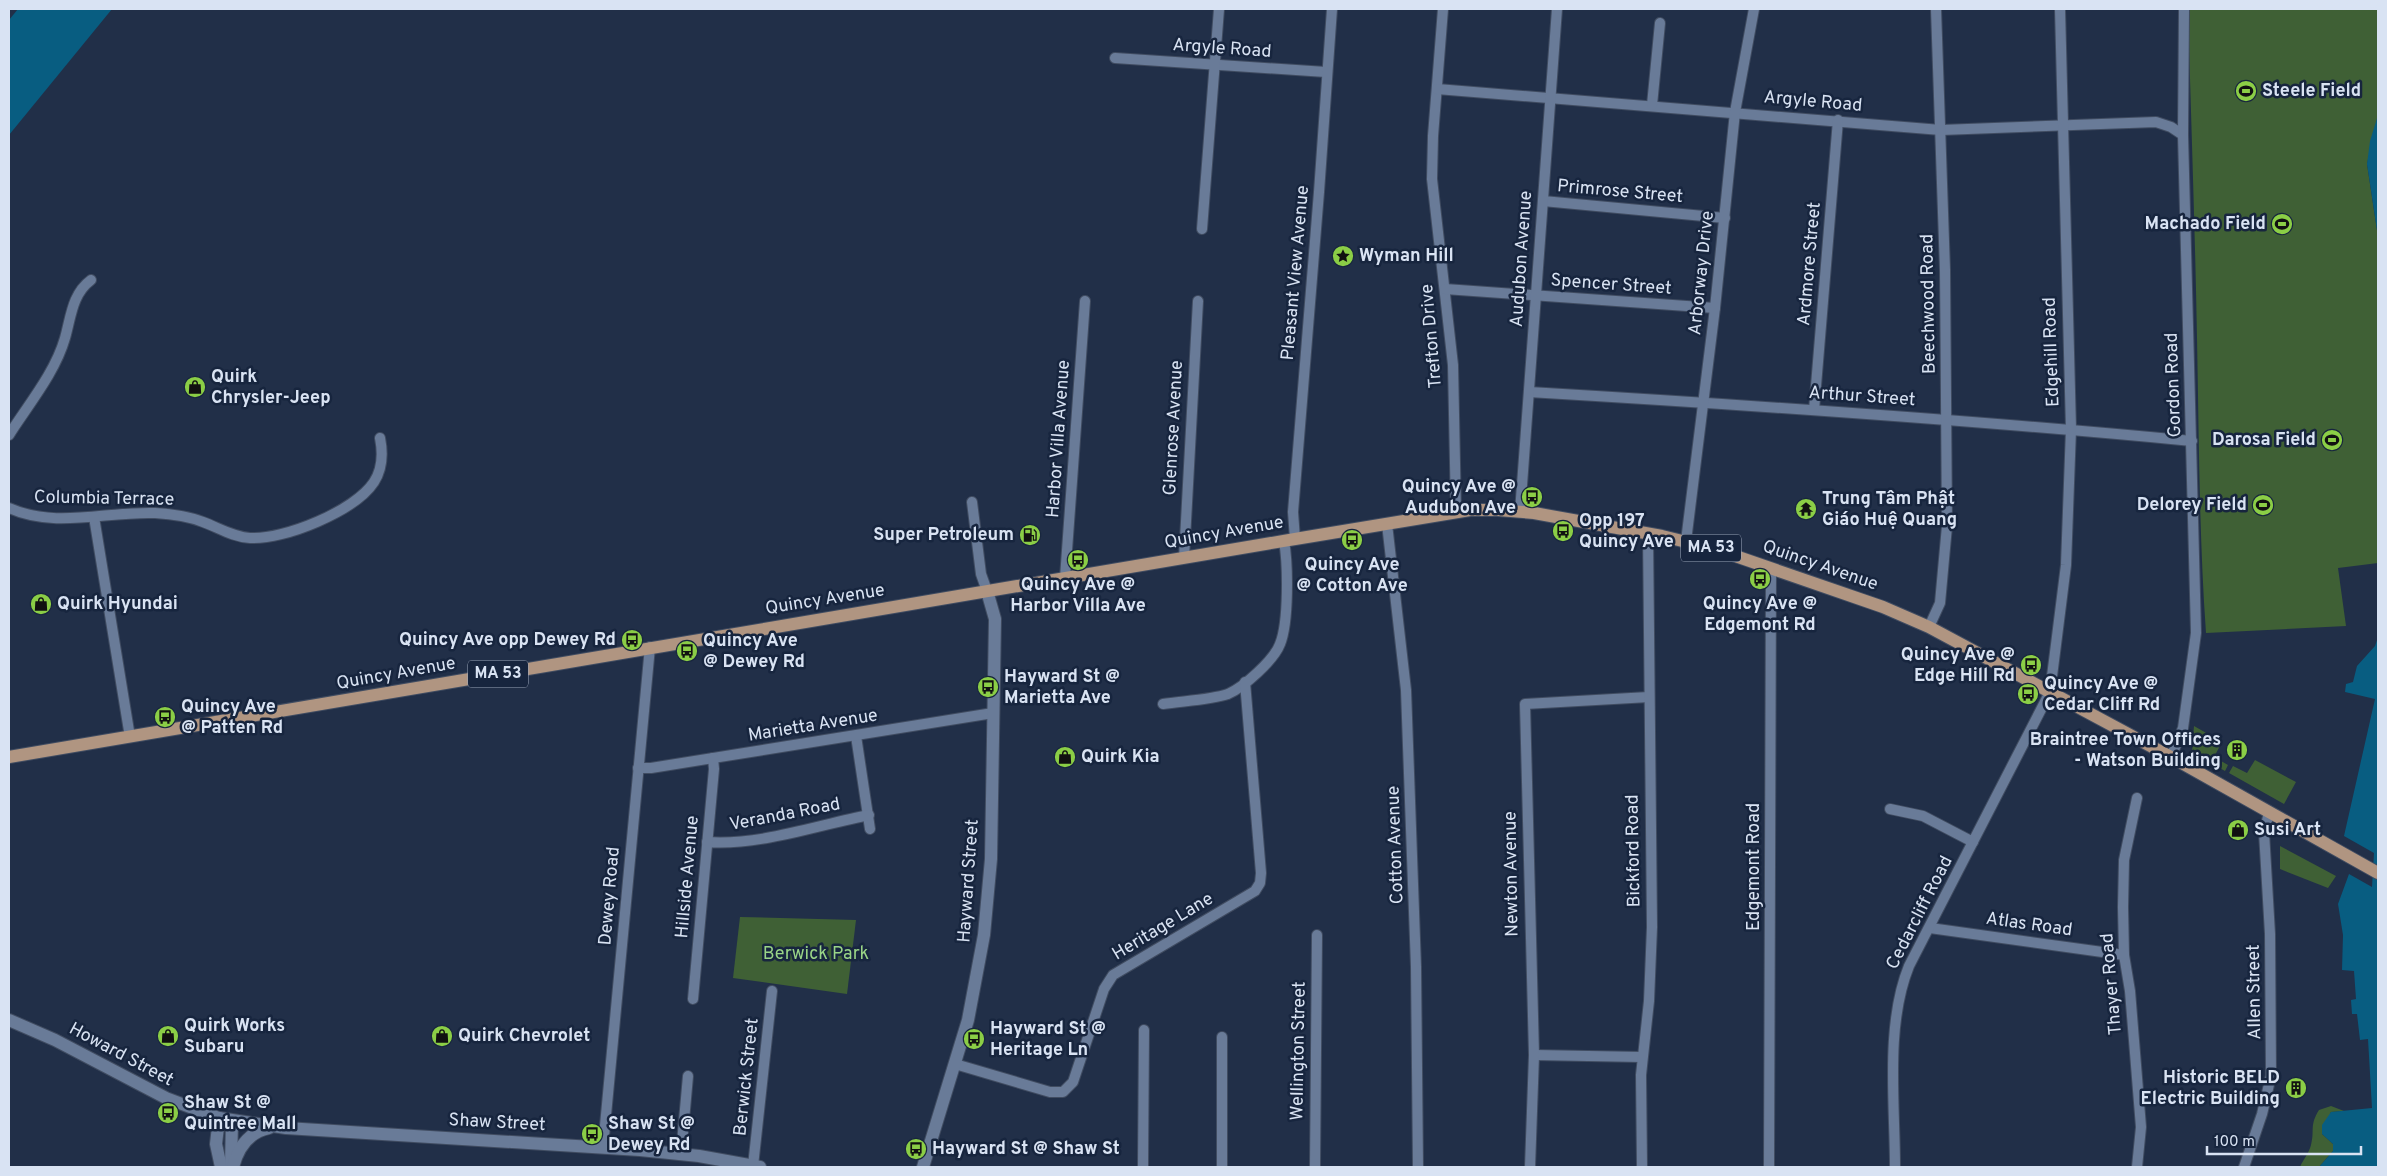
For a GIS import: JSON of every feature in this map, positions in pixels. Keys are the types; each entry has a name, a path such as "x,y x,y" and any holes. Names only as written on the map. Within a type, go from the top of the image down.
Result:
{"main road":[{"name":"Quincy Avenue","path":"9,757 650,647 1456,512 1488,509 1520,512 1686,541 1892,610 1929,627 2171,757 2373,870"}],"street":[{"path":"1202,229 1219,9"},
{"name":"Pleasant View Avenue","path":"1163,704 1227,694 1245,682 1269,661 1282,638 1319,192 1326,72 1332,9"},
{"name":"Trefton Drive","path":"1443,9 1432,179 1454,371 1454,493 1456,512"},
{"name":"Audubon Avenue","path":"1520,512 1557,9"},
{"name":"Arborway Drive","path":"1686,541 1715,308 1735,112 1754,9"},
{"name":"Beechwood Road","path":"1929,627 1940,603 1947,526 1947,420 1941,130 1936,9"},
{"name":"Edgehill Road","path":"2050,692 2066,565 2071,429 2060,9"},
{"name":"Gordon Road","path":"2171,757 2183,728 2196,633 2183,135 2184,9"},
{"path":"1652,105 1660,23"},
{"name":"Argyle Road","path":"1115,58 1326,72"},
{"name":"Argyle Road","path":"1437,88 1941,130 2156,122 2171,127 2183,135"},
{"name":"Ardmore Street","path":"1814,410 1838,120"},
{"name":"Primrose Street","path":"1543,201 1725,218"},
{"path":"9,435 56,359 65,339 75,300 79,291 91,280"},
{"name":"Spencer Street","path":"1445,289 1715,308"},
{"name":"Glenrose Avenue","path":"1184,558 1198,301"},
{"name":"Harbor Villa Avenue","path":"1065,578 1084,302"},
{"name":"Arthur Street","path":"1529,392 1814,410 2071,429 2192,441"},
{"name":"Columbia Terrace","path":"9,508 45,518 162,513 190,518 242,537 264,538 286,533 331,514 367,491 381,466 380,438"},
{"path":"972,502 981,574 987,591"},
{"path":"94,517 130,737"},
{"name":"Cotton Avenue","path":"1387,524 1406,690 1416,967 1418,1167"},
{"name":"Bickford Road","path":"1642,1167 1642,1057 1650,1002 1652,927 1648,534"},
{"name":"Edgemont Road","path":"1770,1167 1771,568"},
{"name":"Hayward Street","path":"923,1167 956,1064 976,983 988,904 991,859 995,620 987,591"},
{"name":"Dewey Road","path":"603,1147 650,647"},
{"name":"Heritage Lane","path":"956,1064 1050,1092 1064,1092 1073,1082 1104,989 1113,975 1255,890 1260,883 1261,873 1245,682"},
{"name":"Cedarcliff Road","path":"1895,1167 1896,1008 1904,980 2050,692"},
{"name":"Newton Avenue","path":"1530,1167 1534,1055 1525,704 1649,697"},
{"name":"Marietta Avenue","path":"638,768 856,736 974,714 993,713"},
{"path":"856,736 870,830"},
{"name":"Hillside Avenue","path":"693,999 714,770 713,758"},
{"name":"Thayer Road","path":"2136,1167 2141,1127 2130,991 2124,956 2124,860 2137,798"},
{"path":"1890,809 1923,816 1973,842"},
{"name":"Allen Street","path":"2244,1167 2262,1114 2271,1076 2270,934 2264,832 2269,813"},
{"name":"Veranda Road","path":"707,842 726,843 749,840 869,815"},
{"name":"Atlas Road","path":"1930,928 2124,956"},
{"name":"Wellington Street","path":"1315,1167 1318,935"},
{"name":"Berwick Street","path":"756,1167 772,991"},
{"name":"Howard Street","path":"9,1020 54,1040 171,1101 225,1119"},
{"path":"1143,1167 1144,1030"},
{"path":"1222,1037 1222,1167"},
{"path":"1534,1055 1642,1057"},
{"path":"681,1154 688,1076"},
{"path":"221,1167 216,1144 225,1119"},
{"path":"225,1119 230,1141 232,1167"},
{"name":"Shaw Street","path":"225,1119 274,1127 603,1147 681,1154 756,1167"},
{"path":"232,1167 241,1148 249,1138 261,1130 274,1127"}],"green space":[{"path":"2188,9 2378,9 2378,115 2367,164 2378,237 2378,563 2338,568 2346,626 2206,633 2201,522"},
{"path":"2194,726 2222,742 2214,757 2228,765 2225,771 2192,752"},
{"path":"2255,760 2296,782 2284,804 2229,773 2233,766 2247,773"},
{"path":"2280,846 2336,876 2328,888 2280,869"},
{"name":"Berwick Park","path":"740,917 856,920 847,994 733,978"},
{"path":"2331,1106 2344,1111 2331,1112 2322,1134 2333,1144 2333,1151 2319,1167 2300,1167 2311,1145 2316,1115 2319,1110"}],"water":[{"path":"18,9 112,9 9,135 9,20"},
{"path":"2378,115 2378,237 2367,164 2370,141"},
{"path":"2378,637 2378,1167 2319,1167 2333,1151 2333,1144 2322,1134 2322,1125 2331,1112 2372,1108 2368,1039 2360,1040 2357,1014 2352,1014 2351,1000 2356,999 2354,971 2342,970 2343,935 2338,904 2349,874 2372,887 2374,853 2344,836 2375,699 2345,692 2346,684 2353,682 2357,666 2375,646"}],"place":[{"name":"Steele Field","path":"2246,91"},
{"name":"Machado Field","path":"2282,224"},
{"name":"Wyman Hill","path":"1343,256"},
{"name":"Quirk Chrysler-Jeep","path":"195,387"},
{"name":"Darosa Field","path":"2332,440"},
{"name":"Quincy Ave @ Audubon Ave","path":"1532,497"},
{"name":"Delorey Field","path":"2263,505"},
{"name":"Trung Tâm Phật Giáo Huệ Quang","path":"1806,509"},
{"name":"Opp 197 Quincy Ave","path":"1563,531"},
{"name":"Super Petroleum","path":"1030,535"},
{"name":"Quincy Ave @ Cotton Ave","path":"1352,540"},
{"name":"Quincy Ave @ Harbor Villa Ave","path":"1078,560"},
{"name":"Quincy Ave @ Edgemont Rd","path":"1760,579"},
{"name":"Quirk Hyundai","path":"41,604"},
{"name":"Quincy Ave opp Dewey Rd","path":"632,640"},
{"name":"Quincy Ave @ Dewey Rd","path":"687,651"},
{"name":"Quincy Ave @ Edge Hill Rd","path":"2031,665"},
{"name":"Hayward St @ Marietta Ave","path":"988,687"},
{"name":"Quincy Ave @ Cedar Cliff Rd","path":"2028,694"},
{"name":"Quincy Ave @ Patten Rd","path":"165,717"},
{"name":"Braintree Town Offices - Watson Building","path":"2237,750"},
{"name":"Quirk Kia","path":"1065,757"},
{"name":"Susi Art","path":"2238,830"},
{"name":"Quirk Works Subaru","path":"168,1036"},
{"name":"Quirk Chevrolet","path":"442,1036"},
{"name":"Hayward St @ Heritage Ln","path":"974,1039"},
{"name":"Historic BELD Electric Building","path":"2296,1088"},
{"name":"Shaw St @ Quintree Mall","path":"168,1113"},
{"name":"Shaw St @ Dewey Rd","path":"592,1134"},
{"name":"Hayward St @ Shaw St","path":"916,1149"}]}
